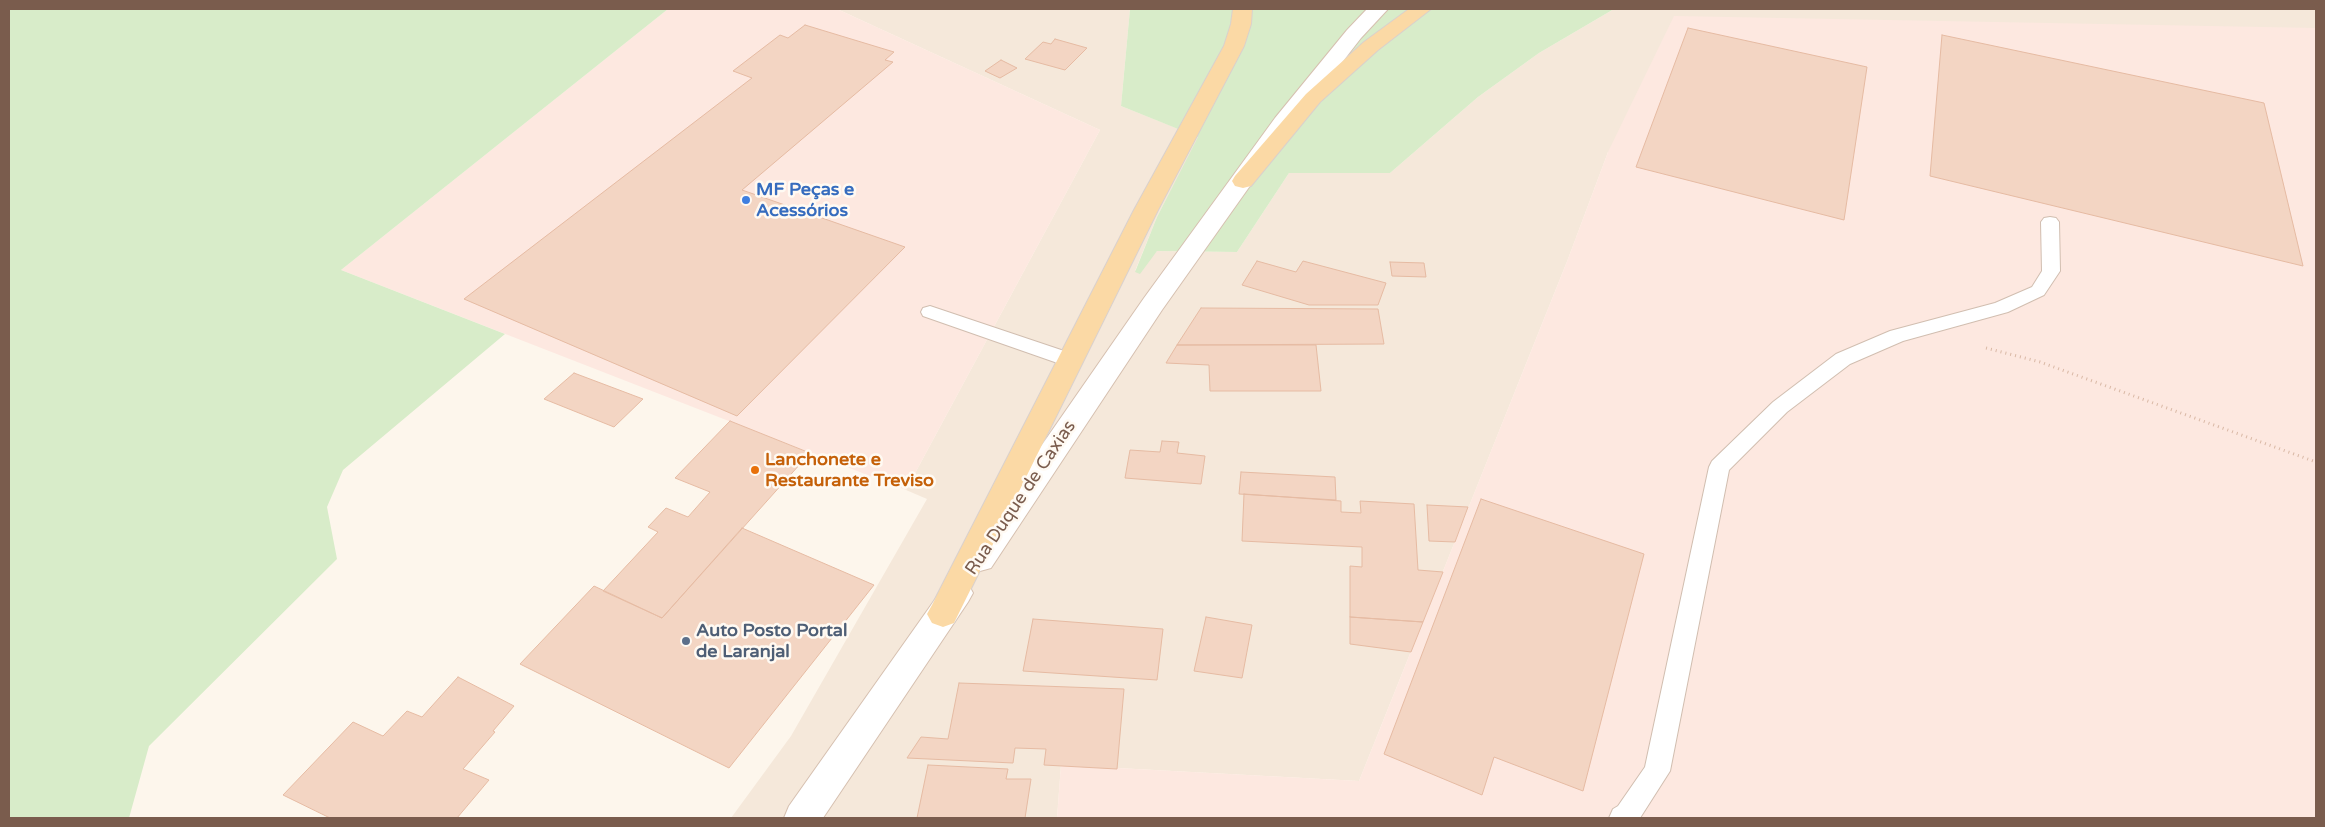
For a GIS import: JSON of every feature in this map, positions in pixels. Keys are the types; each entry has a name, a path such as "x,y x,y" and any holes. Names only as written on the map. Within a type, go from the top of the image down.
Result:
{"main road":[{"path":"943,614 1069,360 1146,210 1234,46 1241,24 1242,9"},
{"name":"Rua Duque de Caxias","path":"802,818 1153,304 1283,123 1320,75 1378,9"},
{"path":"1243,181 1313,98 1371,46 1421,9"}],"lane":[{"path":"1622,818 1627,815 1657,771 1719,467 1780,407 1843,359 1896,336 2001,308 2038,291 2051,271 2050,222"},
{"path":"930,312 1069,360"}],"path":[{"path":"1985,348 2040,362 2316,462"}],"shaded area":[{"name":"MF Peças e Acessórios","path":"668,9 837,9 1100,130 906,490 341,270"},
{"path":"837,9 1130,9 1121,106 1199,137 1157,217 1135,271 1157,251 1237,252 1289,173 1390,173 1478,97 1539,53 1614,9 2316,9 2316,28 1608,152 1568,259 1359,781 1061,765 1057,818 731,818 791,736 927,499 906,490 1100,130"},
{"path":"1674,16 2316,28 2316,818 1057,818 1061,765 1359,781 1568,259 1608,152"}],"green space":[{"path":"9,9 668,9 341,270 505,334 343,470 327,507 337,559 149,746 129,818 9,818"},
{"path":"1130,9 1614,9 1539,53 1478,97 1390,173 1289,173 1237,252 1157,251 1140,274 1135,272 1157,217 1198,137 1121,106"}],"building":[{"path":"805,25 894,52 885,60 893,62 742,190 905,247 737,416 464,299 752,78 733,71 780,35 788,38"},
{"path":"1688,28 1867,67 1844,220 1636,167"},
{"path":"1942,35 2264,103 2303,266 1930,176"},
{"path":"1055,39 1087,48 1065,70 1025,59 1043,42 1051,44"},
{"path":"1001,60 1017,68 1000,78 985,71"},
{"path":"1257,261 1296,272 1303,261 1386,283 1378,305 1309,305 1242,285"},
{"path":"1390,262 1424,263 1426,277 1392,276"},
{"path":"1201,308 1378,309 1384,344 1177,345"},
{"path":"1177,345 1316,345 1321,391 1210,391 1209,365 1166,363"},
{"path":"574,373 643,399 614,427 544,399"},
{"path":"730,421 810,453 662,618 603,591 658,532 648,527 666,508 688,517 710,492 675,478"},
{"path":"1162,441 1179,442 1177,453 1205,456 1201,484 1125,478 1130,450 1160,452"},
{"path":"1241,472 1335,477 1336,500 1239,494"},
{"path":"1244,494 1341,501 1341,512 1361,513 1360,501 1414,504 1418,570 1443,572 1423,622 1350,617 1350,566 1362,567 1362,547 1242,541"},
{"path":"1481,499 1644,554 1583,791 1494,757 1482,795 1384,754"},
{"path":"1427,505 1468,507 1455,542 1429,541"},
{"name":"Auto Posto Portal de Laranjal","path":"742,528 874,585 729,768 520,664 594,586 662,618"},
{"path":"1206,617 1252,625 1242,678 1194,671"},
{"path":"1350,617 1423,622 1411,652 1350,644"},
{"path":"1033,619 1163,629 1157,680 1023,671"},
{"path":"458,677 514,706 493,731 495,732 463,769 489,780 457,818 330,818 283,795 353,722 383,736 407,711 422,717"},
{"path":"959,683 1124,689 1117,769 1044,765 1046,749 1015,748 1013,763 907,758 921,737 948,739"},
{"path":"928,765 1008,769 1006,779 1031,779 1025,818 917,818"}],"place":[{"name":"MF Peças e Acessórios","path":"746,200"},
{"name":"Lanchonete e Restaurante Treviso","path":"755,470"},
{"name":"Auto Posto Portal de Laranjal","path":"686,641"}]}
